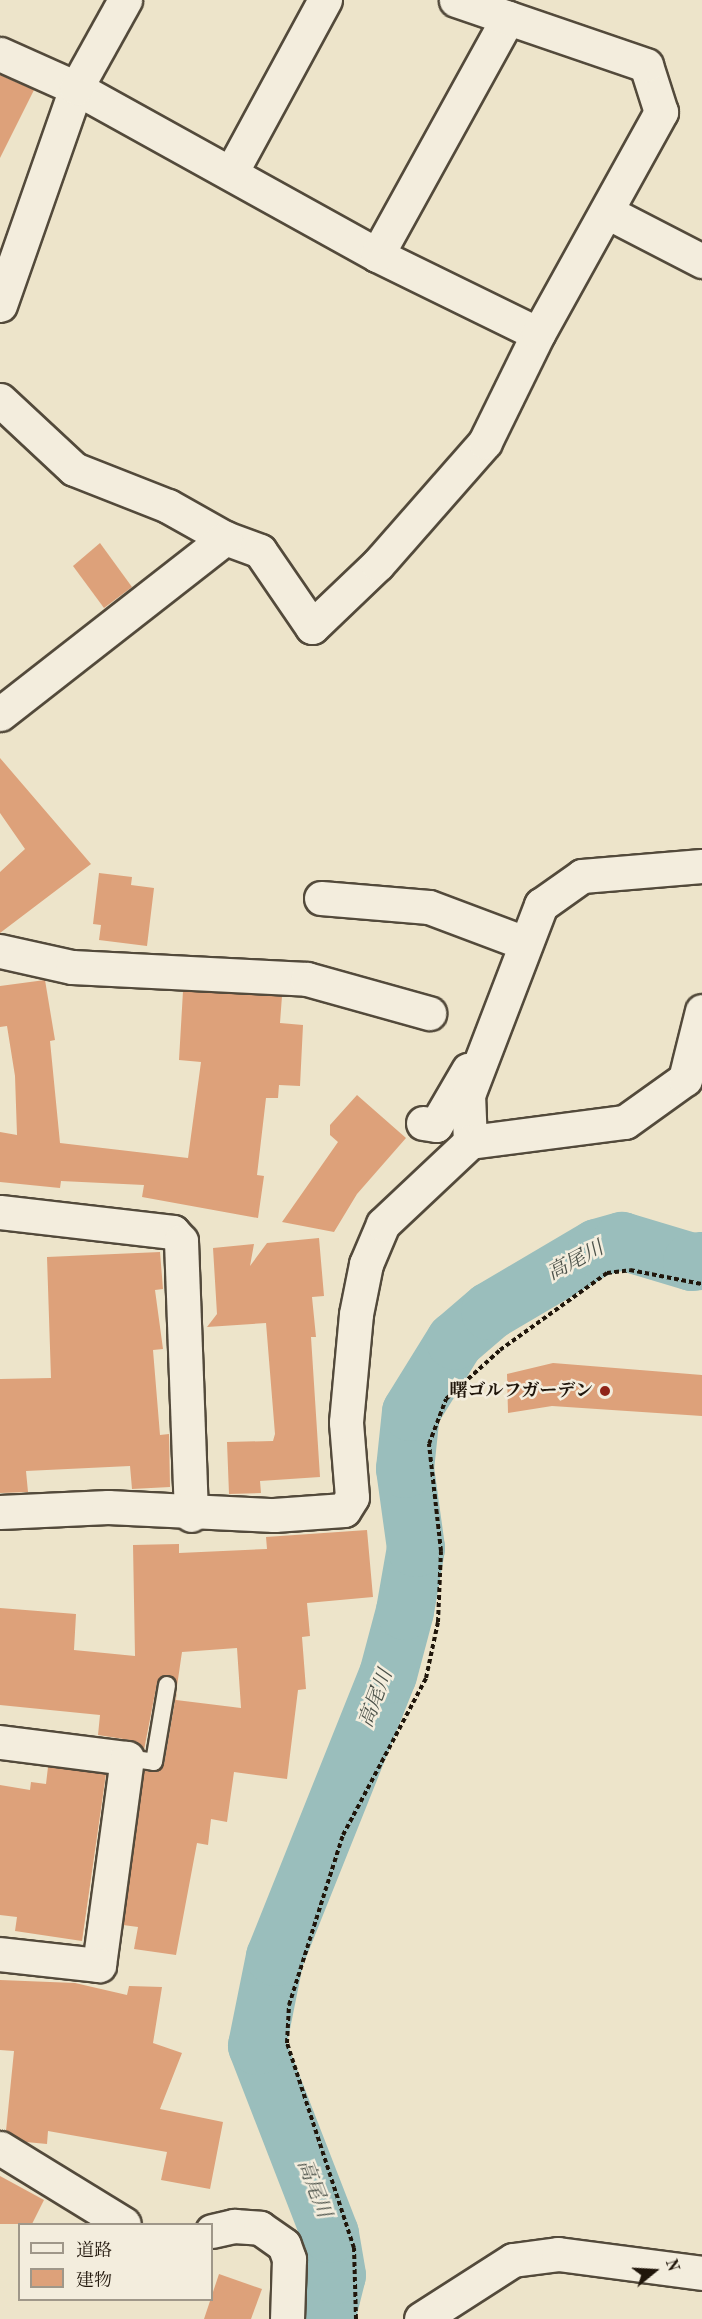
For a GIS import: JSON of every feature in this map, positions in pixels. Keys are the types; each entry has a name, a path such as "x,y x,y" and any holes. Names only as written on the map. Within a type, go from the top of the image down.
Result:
{"street":[{"path":"0,305 75,88 125,0"},
{"path":"232,171 325,0"},
{"path":"0,400 74,469 168,506 225,538 260,551 312,627 378,564 485,442 538,334 661,112 646,65 456,0"},
{"path":"377,255 508,18"},
{"path":"0,54 75,88 232,171 377,255 538,334"},
{"path":"607,212 702,261"},
{"path":"0,714 225,538"},
{"path":"470,1142 468,1095 487,1037 541,904 582,876 702,866"},
{"path":"321,898 429,907 525,943"},
{"path":"0,951 72,967 307,979 429,1013"},
{"path":"0,1512 108,1507 192,1515 344,1510 352,1497 346,1422 356,1314 366,1264 383,1224 470,1142 625,1122 685,1079 702,1011"},
{"path":"423,1123 436,1125 487,1037"},
{"path":"0,1212 173,1232 181,1241 192,1515"},
{"path":"0,1742 127,1758 99,1965 0,1954"},
{"path":"0,2148 122,2223"},
{"path":"213,2231 234,2226 260,2228 284,2245 289,2259 287,2319"},
{"path":"421,2319 513,2260 558,2254 702,2274"}],"lane":[{"path":"127,1758 154,1762 167,1685"}],"path":[{"path":"356,2319 354,2248 287,2043 289,2005 343,1835 426,1678 438,1622 441,1551 429,1444 446,1399 500,1350 607,1273 630,1270 684,1285 702,1284"}],"building":[{"path":"0,75 34,90 0,158"},
{"path":"100,543 132,587 104,608 73,566"},
{"path":"0,758 91,864 0,933 0,872 25,849 0,813"},
{"path":"99,873 132,877 131,885 154,888 147,946 99,940 101,925 93,924"},
{"path":"45,980 55,1040 50,1041 60,1143 188,1158 201,1062 179,1060 183,991 282,996 280,1023 303,1025 300,1086 279,1085 278,1098 266,1098 257,1175 264,1176 258,1218 142,1197 144,1185 61,1181 60,1188 0,1182 0,1132 17,1135 15,1076 7,1026 0,1027 0,986"},
{"path":"357,1095 406,1138 357,1194 334,1232 282,1222 338,1142 330,1135 330,1125"},
{"path":"319,1238 324,1296 312,1297 316,1337 311,1337 320,1477 260,1481 261,1493 229,1494 227,1442 273,1441 275,1434 266,1323 207,1327 217,1314 213,1248 254,1244 250,1266 267,1243"},
{"path":"160,1252 163,1289 155,1290 163,1349 153,1350 160,1435 169,1434 170,1487 132,1489 130,1466 26,1471 28,1492 0,1493 0,1379 51,1378 47,1257"},
{"name":"曙ゴルフガーデン","path":"553,1363 702,1375 702,1416 552,1406 508,1413 507,1374"},
{"path":"367,1530 373,1597 307,1603 310,1636 302,1637 306,1689 298,1690 287,1779 234,1772 227,1822 211,1819 208,1845 197,1843 176,1955 134,1949 138,1927 123,1925 144,1771 157,1772 164,1764 177,1689 176,1700 241,1708 237,1648 182,1652 177,1686 168,1675 157,1683 144,1750 130,1740 98,1735 100,1715 0,1705 0,1608 76,1614 74,1650 135,1656 133,1545 179,1544 179,1553 267,1549 266,1537"},
{"path":"48,1767 106,1774 82,1941 15,1931 17,1917 0,1915 0,1785 30,1790 31,1782 46,1784"},
{"path":"0,1980 75,1983 127,1995 129,1986 162,1987 153,2043 182,2053 160,2109 223,2122 210,2189 161,2180 167,2152 48,2131 47,2144 26,2142 6,2131 14,2051 0,2050"},
{"path":"0,2176 44,2200 32,2223 0,2224"},
{"path":"219,2274 262,2289 251,2319 204,2319 210,2301 213,2301 213,2292"}],"waterway":[{"name":"高尾川","path":"326,2319 337,2275 330,2234 257,2046 275,1957 388,1675 405,1611 416,1548 405,1469 411,1412 455,1341 490,1311 597,1248 622,1241 692,1262 702,1261"}],"place":[{"name":"曙ゴルフガーデン","path":"605,1391"}]}
